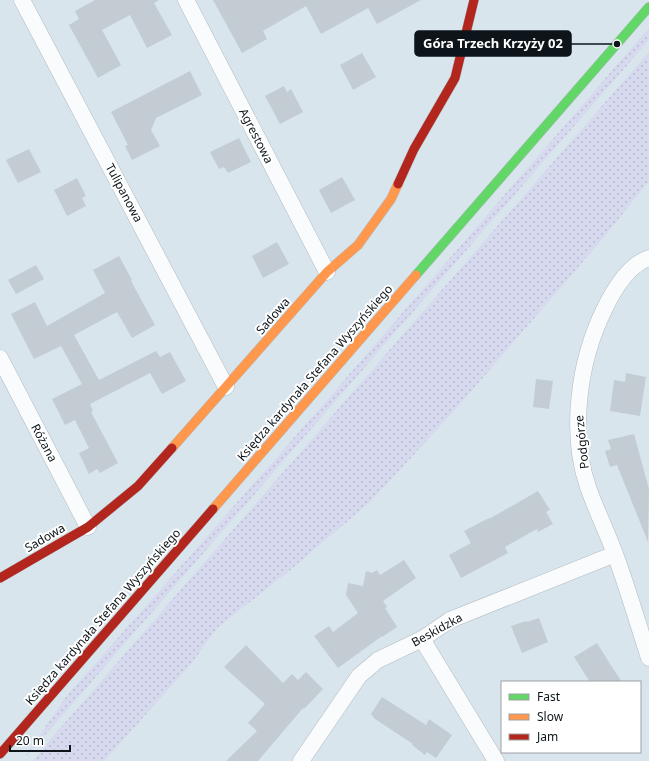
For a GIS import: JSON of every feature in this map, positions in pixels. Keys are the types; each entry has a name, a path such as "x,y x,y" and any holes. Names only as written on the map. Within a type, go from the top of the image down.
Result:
{"main road":[{"name":"Sadowa","path":"0,578 88,527 138,486 327,272 358,245 391,199 414,149 455,78 474,0"},
{"name":"Księdza kardynała Stefana Wyszyńskiego","path":"0,754 649,7"}],"street":[{"name":"Tulipanowa","path":"22,0 226,387"},
{"name":"Agrestowa","path":"186,0 327,272"},
{"name":"Podgórze","path":"649,258 638,263 627,274 613,292 602,314 587,358 582,380 578,419 581,460 588,486 615,554 649,658"},
{"name":"Różana","path":"0,358 88,527"},
{"name":"Beskidzka","path":"302,761 359,676 378,660 422,640 450,620 615,554"},
{"path":"422,640 496,761"}],"shaded area":[{"path":"649,28 649,40 27,756 26,755 66,697 321,407"},
{"path":"649,52 649,181 604,237 455,410 370,502 289,571 217,628 191,664 104,761 33,761 50,740"}],"building":[{"path":"95,0 159,0 154,3 172,35 147,48 130,15 102,30 121,65 98,78 69,25 79,19 75,11"},
{"path":"213,0 421,0 377,24 368,8 321,34 306,6 263,31 267,39 242,53"},
{"path":"362,53 376,77 353,90 340,65"},
{"path":"190,71 202,95 156,118 151,130 160,146 132,160 125,146 128,145 111,112"},
{"path":"284,86 287,92 291,89 303,112 280,124 265,96"},
{"path":"239,138 251,162 228,173 224,167 219,169 210,152"},
{"path":"29,149 41,172 18,183 6,160"},
{"path":"342,177 355,200 331,213 319,190"},
{"path":"77,178 86,196 82,198 86,206 67,216 54,190"},
{"path":"277,242 289,264 263,278 252,256"},
{"path":"119,256 155,325 132,338 117,312 74,335 99,380 156,351 160,357 170,352 186,381 162,394 150,373 90,404 93,411 91,412 118,463 100,473 97,469 89,474 79,453 89,448 75,420 65,425 52,399 82,384 61,346 34,359 11,314 35,302 47,326 105,293 93,270"},
{"path":"36,265 44,279 16,294 8,280"},
{"path":"626,373 646,377 640,416 610,411 614,380 625,382"},
{"path":"536,379 553,381 549,409 533,407"},
{"path":"634,434 649,489 648,542 617,465 610,467 605,451 611,449 608,440"},
{"path":"538,491 550,510 546,512 553,524 538,532 537,529 505,547 508,553 461,578 449,555 471,543 464,531 489,519"},
{"path":"404,560 416,578 383,601 387,607 385,608 397,627 338,668 314,636 329,626 333,632 358,613 346,595 348,583 363,586 366,571 372,573 377,570 380,575"},
{"path":"539,618 548,642 522,653 511,626"},
{"path":"597,643 621,681 589,681 574,657"},
{"path":"246,645 283,683 292,674 298,680 306,672 323,689 304,709 303,708 258,761 226,761 257,731 248,723 265,704 224,667"},
{"path":"382,697 426,725 429,719 452,735 436,758 427,752 425,755 412,745 413,744 375,719 371,714"}],"traffic: fast":[{"path":"416,275 649,7"}],"traffic: slow":[{"path":"172,448 327,272 358,245 391,199 398,184"},
{"path":"213,509 416,275"}],"traffic: jam":[{"path":"398,184 414,149 455,78 474,0"},
{"path":"0,578 88,527 138,486 172,448"},
{"path":"0,754 213,509"}],"place":[{"name":"Góra Trzech Krzyży 02","path":"617,44"}]}
